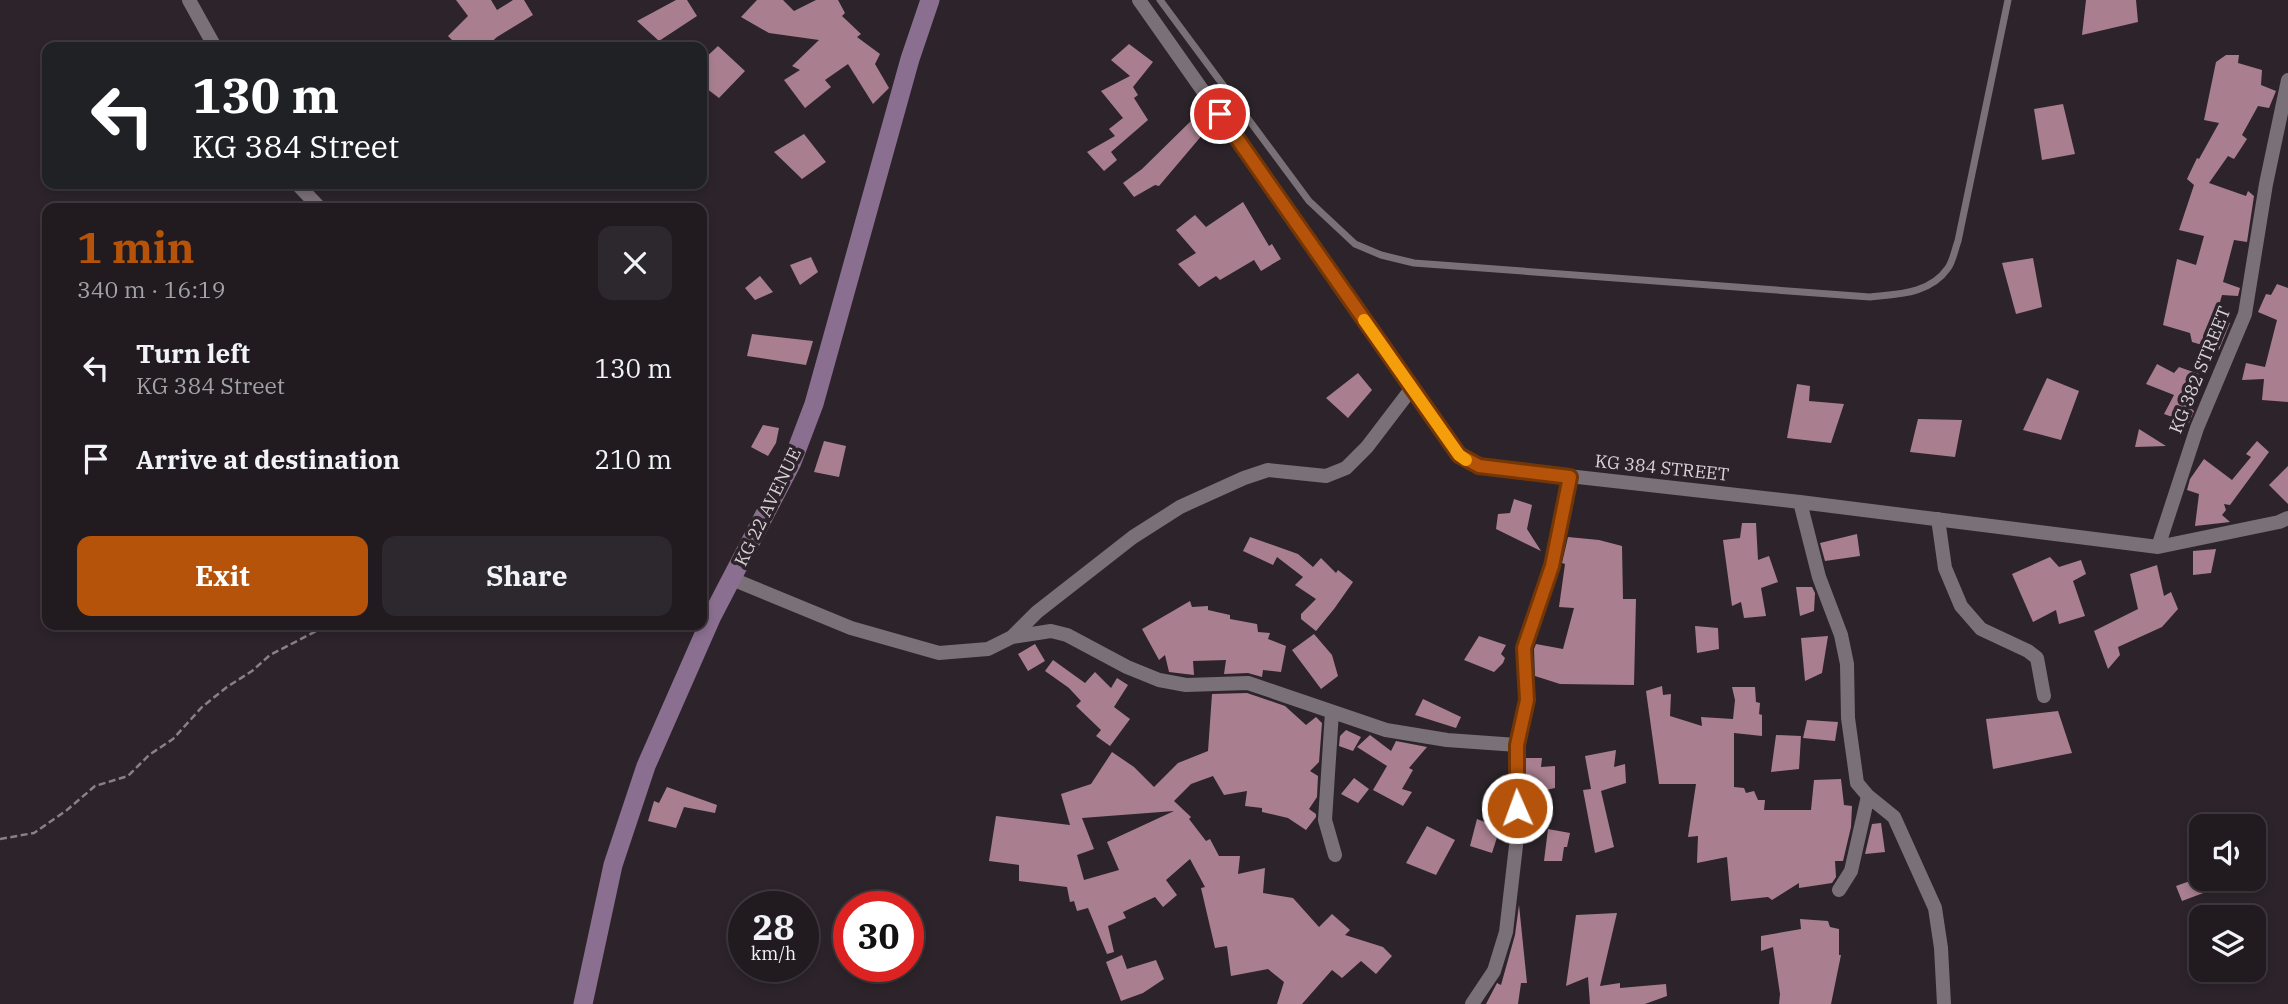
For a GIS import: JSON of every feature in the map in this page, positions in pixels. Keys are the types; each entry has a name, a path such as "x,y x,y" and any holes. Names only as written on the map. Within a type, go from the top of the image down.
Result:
{"street":[{"path":"189,0 212,42"},
{"name":"KG 22 AVENUE","path":"707,614 732,579 792,462 814,404 910,59 930,0"},
{"name":"KG 384 STREET","path":"1139,0 1459,455 1468,462 1479,466 1800,502 2158,547 2285,524"},
{"name":"KG 382 STREET","path":"2158,547 2197,428 2245,314 2266,184 2288,80"},
{"path":"302,189 315,203"},
{"path":"1012,637 1037,612 1133,537 1180,507 1268,470 1326,476 1346,468 1367,447 1412,388"},
{"path":"1472,1004 1494,971 1506,932 1517,838 1517,745 1527,700 1524,648 1552,566 1570,477"},
{"path":"1800,502 1819,577 1841,635 1847,664 1848,718 1857,783 1868,796 1894,817 1935,908 1941,948 1944,1004"},
{"path":"1938,519 1945,568 1961,606 1981,629 2037,658 2044,695"},
{"path":"732,579 851,628 939,653 988,649 1012,637 1051,631 1068,635 1127,667 1159,680 1186,685 1248,683 1386,730 1447,740 1517,745"},
{"name":"KG 22 AVENUE","path":"583,1004 613,865 646,766 701,630"},
{"path":"1332,712 1325,820 1335,855"},
{"path":"1839,890 1851,871 1868,796"}],"lane":[{"path":"1160,0 1309,201 1355,244 1381,255 1414,263 1870,297 1917,291 1938,279 1949,267 1958,241 2008,0"}],"path":[{"path":"0,839 34,833 95,786 128,776 149,755 173,739 202,707 253,671 270,654 318,630"}],"building":[{"path":"456,0 491,0 497,10 513,0 524,0 533,15 492,42 454,42 448,36 468,16"},
{"path":"676,0 687,0 697,16 659,41 637,21"},
{"path":"757,0 783,0 794,11 816,0 838,0 845,13 842,16 861,34 857,37 880,54 875,64 889,88 873,104 848,64 825,80 831,87 805,108 784,80 800,70 792,66 819,40 769,33 741,17"},
{"path":"2086,0 2136,0 2138,22 2082,35"},
{"path":"1129,44 1153,62 1133,87 1138,95 1134,98 1148,120 1111,152 1117,160 1104,171 1087,152 1115,136 1109,129 1123,118 1101,91 1130,76 1111,60"},
{"path":"718,46 745,71 719,98 707,89 707,56"},
{"path":"2226,55 2239,55 2238,63 2262,70 2261,85 2276,91 2269,108 2258,106 2242,135 2247,139 2234,159 2228,156 2209,183 2246,196 2248,191 2254,196 2247,242 2234,240 2223,282 2240,288 2238,296 2222,295 2216,316 2230,323 2219,350 2192,342 2190,333 2163,325 2177,259 2196,265 2204,236 2179,230 2194,185 2187,179 2219,123 2204,120 2216,62"},
{"path":"2063,104 2075,154 2042,160 2034,109"},
{"path":"1196,116 1209,127 1159,186 1155,185 1134,197 1123,183 1142,169"},
{"path":"804,134 826,162 802,179 774,152"},
{"path":"1243,202 1269,246 1272,244 1281,259 1261,271 1254,260 1220,280 1216,276 1199,287 1178,264 1196,253 1176,230 1195,215 1206,227"},
{"path":"811,257 818,272 800,285 790,265"},
{"path":"2033,258 2042,307 2016,314 2002,263"},
{"path":"760,276 773,292 755,300 745,288"},
{"path":"2277,284 2288,288 2288,402 2262,400 2264,379 2242,380 2246,363 2265,367 2277,320 2258,312 2266,294 2271,295"},
{"path":"752,334 813,341 806,365 747,356"},
{"path":"2157,364 2174,373 2179,367 2199,374 2188,406 2194,411 2189,423 2164,414 2174,395 2146,384"},
{"path":"1358,373 1372,390 1348,418 1326,398"},
{"path":"2047,378 2079,391 2061,440 2023,430"},
{"path":"1797,384 1810,386 1809,401 1844,404 1831,443 1787,438"},
{"path":"1918,419 1962,420 1955,457 1910,452"},
{"path":"763,425 779,428 776,443 768,456 751,447"},
{"path":"2139,429 2166,446 2135,447"},
{"path":"824,441 846,446 839,477 814,472"},
{"path":"2257,441 2269,452 2230,505 2224,504 2226,510 2222,515 2230,522 2195,526 2199,494 2187,490 2190,479 2204,459 2232,480 2251,457 2246,454"},
{"path":"2288,466 2288,504 2269,485"},
{"path":"1514,499 1532,505 1527,529 1541,551 1496,529 1498,514 1510,513"},
{"path":"1742,523 1756,523 1758,560 1769,556 1778,582 1761,588 1766,616 1744,618 1741,602 1732,606 1723,540 1740,538"},
{"path":"1857,534 1860,556 1825,561 1820,543"},
{"path":"1250,537 1298,554 1313,567 1321,558 1336,573 1338,570 1353,582 1316,631 1301,619 1301,614 1316,599 1295,585 1303,577 1277,557 1273,565 1243,551"},
{"path":"1568,537 1599,540 1622,546 1623,599 1636,599 1634,685 1560,684 1535,676 1536,644 1563,649 1574,608 1559,607 1565,564 1562,563"},
{"path":"2216,549 2211,573 2193,575 2193,551"},
{"path":"2050,557 2059,567 2081,560 2086,574 2073,581 2085,616 2059,624 2056,610 2033,622 2012,574"},
{"path":"2157,565 2164,596 2171,592 2178,609 2162,627 2118,647 2120,655 2108,669 2094,631 2138,609 2130,574"},
{"path":"1796,587 1812,587 1815,593 1814,611 1800,616"},
{"path":"1190,601 1192,607 1208,606 1208,610 1230,615 1230,619 1257,624 1258,632 1270,633 1268,639 1286,646 1281,672 1263,670 1262,677 1248,673 1224,674 1226,660 1193,661 1194,675 1169,672 1165,655 1159,660 1142,629"},
{"path":"1695,626 1718,628 1719,649 1697,653"},
{"path":"1314,634 1332,655 1338,676 1321,689 1292,650"},
{"path":"1479,636 1506,645 1501,654 1505,658 1503,663 1494,672 1464,660"},
{"path":"1828,636 1822,673 1805,681 1801,638"},
{"path":"1035,644 1045,661 1028,671 1018,654"},
{"path":"1053,660 1085,683 1095,672 1111,688 1117,678 1128,685 1114,707 1130,719 1110,746 1096,736 1101,730 1076,706 1081,701 1069,688 1045,671"},
{"path":"1662,686 1663,695 1671,694 1670,716 1702,726 1701,717 1733,719 1735,700 1732,687 1755,687 1756,702 1760,703 1759,714 1762,715 1762,736 1734,733 1734,787 1744,788 1746,793 1754,791 1758,800 1765,800 1764,810 1811,810 1814,780 1841,779 1844,805 1852,806 1851,827 1843,861 1835,861 1836,877 1832,883 1799,888 1799,883 1772,900 1768,897 1731,901 1727,857 1697,863 1698,836 1688,837 1696,784 1659,784 1646,691"},
{"path":"1247,693 1285,706 1306,725 1316,717 1322,723 1319,762 1310,771 1318,776 1317,797 1309,809 1316,817 1306,830 1288,818 1262,812 1262,808 1245,806 1247,791 1224,795 1213,776 1191,784 1174,801 1191,817 1189,819 1206,841 1210,839 1219,856 1240,856 1238,874 1265,868 1263,893 1293,898 1319,927 1332,914 1350,930 1345,935 1383,947 1392,956 1376,974 1361,961 1342,978 1332,970 1302,1004 1277,1004 1284,982 1268,969 1231,976 1227,946 1215,948 1201,888 1205,887 1190,859 1166,880 1177,895 1163,907 1155,897 1123,912 1126,918 1108,926 1114,952 1107,954 1088,908 1077,911 1074,901 1070,902 1067,887 1019,881 1019,865 989,861 996,816 1070,825 1061,794 1091,784 1112,752 1134,767 1154,787 1178,763 1208,751 1212,694","holes":["1174,811 1107,842 1119,870 1084,880 1077,855 1094,849 1082,818"]},
{"path":"1423,699 1461,717 1456,728 1415,715"},
{"path":"2058,711 2072,753 1993,769 1986,719"},
{"path":"1807,720 1838,722 1835,741 1803,738"},
{"path":"1346,730 1361,737 1353,751 1339,746 1340,736"},
{"path":"1370,735 1391,751 1396,741 1427,747 1409,768 1413,770 1402,789 1412,792 1403,806 1373,790 1387,766 1357,747"},
{"path":"1776,735 1801,736 1799,769 1771,772"},
{"path":"1616,750 1614,767 1625,764 1626,783 1601,791 1614,847 1595,853 1583,790 1591,789 1585,756"},
{"path":"1526,758 1542,758 1541,767 1555,766 1555,788 1525,795"},
{"path":"1354,778 1369,789 1358,803 1341,794"},
{"path":"667,787 717,805 715,813 684,807 676,828 648,821 654,801 659,803"},
{"path":"1477,819 1500,828 1492,853 1470,846"},
{"path":"1881,823 1885,852 1865,854 1872,824"},
{"path":"1427,826 1455,840 1436,875 1406,863"},
{"path":"1548,829 1570,833 1562,861 1544,861"},
{"path":"2189,881 2189,891 2206,892 2182,901 2176,886"},
{"path":"1519,905 1527,983 1521,983 1518,1004 1486,1004 1497,983 1501,985 1515,935"},
{"path":"1617,913 1600,986 1620,983 1620,988 1666,984 1667,996 1645,1004 1590,1004 1588,977 1566,986 1576,915"},
{"path":"1800,919 1828,921 1830,927 1839,929 1841,955 1831,1004 1779,1004 1773,947 1761,951 1761,936 1801,929"},
{"path":"1122,955 1127,969 1156,960 1164,979 1143,993 1121,1001 1106,962"}],"slow traffic":[{"path":"1364,320 1459,455 1466,460"}],"route":[{"path":"1220,114 1459,455 1479,466 1570,477 1552,566 1524,648 1527,700 1517,745 1517,808"}]}
